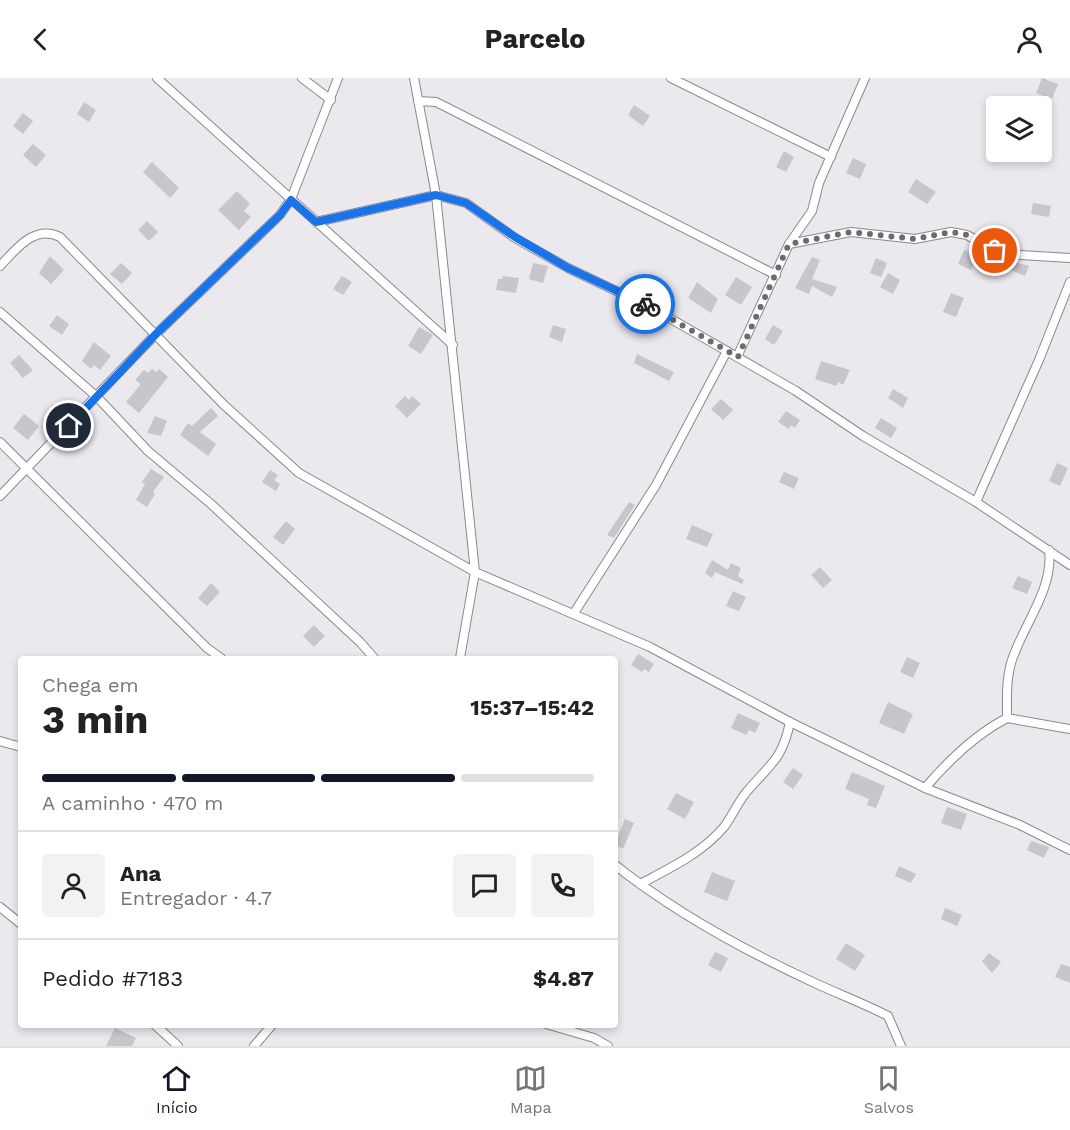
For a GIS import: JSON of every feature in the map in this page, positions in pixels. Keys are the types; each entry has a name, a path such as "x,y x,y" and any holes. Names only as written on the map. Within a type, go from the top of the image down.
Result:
{"street":[{"path":"157,78 453,345"},
{"path":"302,78 331,100"},
{"path":"0,496 155,335 280,215 291,200 338,78"},
{"path":"414,78 436,195 475,572 460,656"},
{"path":"671,78 831,157"},
{"path":"738,357 789,244 812,211 831,157 866,78"},
{"path":"418,101 436,102 776,275"},
{"path":"316,222 436,195 466,203 515,237 568,268 652,308 796,391 862,436 976,502 1070,565"},
{"path":"0,266 32,236 47,232 54,234 223,404 299,473 475,572 650,647 789,722 925,788 1020,825 1070,850"},
{"path":"789,244 851,232 915,239 951,232 968,235 1002,254 1070,258"},
{"path":"976,502 1039,360 1070,282"},
{"path":"0,312 97,397 148,451 211,504 372,656"},
{"path":"574,613 656,485 727,351"},
{"path":"0,442 207,648 218,656"},
{"path":"1007,718 1011,662 1044,586 1050,560 1049,550"},
{"path":"925,788 974,740 1007,718 1070,729"},
{"path":"639,884 700,851 710,842 725,825 748,789 777,760 786,744 789,722"},
{"path":"0,741 18,746"},
{"path":"618,867 663,902 742,947 888,1016 902,1046"},
{"path":"0,907 18,922"},
{"path":"158,1028 178,1046"},
{"path":"254,1046 270,1028"},
{"path":"560,1028 594,1038 608,1046"}],"building":[{"path":"1042,78 1058,84 1052,99 1052,96 1036,93"},
{"path":"84,102 96,110 89,122 77,114"},
{"path":"634,105 650,116 643,126 628,115"},
{"path":"23,113 33,121 23,134 13,126"},
{"path":"33,144 46,155 36,167 23,155"},
{"path":"784,151 794,157 786,172 776,167"},
{"path":"853,158 866,164 860,179 846,173"},
{"path":"152,162 179,188 170,198 143,172"},
{"path":"916,179 936,192 927,204 908,192"},
{"path":"237,191 250,204 244,211 251,217 239,230 218,210"},
{"path":"1033,203 1051,206 1049,217 1031,214"},
{"path":"147,221 158,232 149,241 138,230"},
{"path":"964,250 978,256 971,270 958,264"},
{"path":"50,256 64,270 51,284 39,273"},
{"path":"812,257 820,260 812,279 837,287 832,297 812,286 809,294 795,288"},
{"path":"876,258 887,263 881,277 870,273"},
{"path":"1011,261 1029,266 1025,276 1008,269"},
{"path":"121,263 132,273 122,284 110,274"},
{"path":"533,263 548,266 543,283 529,279"},
{"path":"888,273 900,280 893,294 880,287"},
{"path":"342,276 352,282 343,295 333,289"},
{"path":"503,276 519,278 516,293 496,290 498,279 502,279"},
{"path":"736,277 752,287 741,305 725,295"},
{"path":"697,282 718,299 711,313 688,298"},
{"path":"951,293 964,298 956,317 943,312"},
{"path":"57,315 69,324 62,335 49,326"},
{"path":"553,325 566,329 562,342 549,337"},
{"path":"773,325 783,331 774,345 765,339"},
{"path":"419,327 433,335 421,354 408,346"},
{"path":"94,342 111,356 100,370 94,365 91,369 82,361"},
{"path":"637,354 674,372 669,381 634,363"},
{"path":"19,355 33,370 23,378 10,363"},
{"path":"821,361 850,370 843,385 838,382 836,386 815,379"},
{"path":"152,369 156,372 159,369 168,377 139,413 126,402 141,384 135,380 144,370 148,373"},
{"path":"893,389 908,398 903,408 888,398"},
{"path":"405,396 409,400 412,396 421,404 407,418 395,406"},
{"path":"721,399 733,410 723,420 711,409"},
{"path":"211,408 218,416 200,432 216,444 208,456 180,435 188,423 192,426"},
{"path":"786,411 800,420 795,428 791,425 789,429 778,422"},
{"path":"24,414 39,426 28,440 13,428"},
{"path":"155,416 167,421 161,436 147,433"},
{"path":"881,418 897,428 891,438 875,428"},
{"path":"1057,463 1068,468 1060,486 1049,481"},
{"path":"151,469 164,477 153,492 155,494 147,507 136,500 145,484 142,482"},
{"path":"270,470 278,475 274,480 280,484 276,491 262,482"},
{"path":"784,472 799,478 794,489 779,482"},
{"path":"629,502 635,505 614,538 607,535"},
{"path":"286,521 295,529 283,545 273,537"},
{"path":"692,525 713,534 707,547 686,539"},
{"path":"712,560 728,570 731,563 741,568 738,576 744,580 742,584 715,572 712,578 705,573"},
{"path":"820,567 832,580 823,588 811,575"},
{"path":"1018,576 1032,582 1027,594 1012,588"},
{"path":"211,583 220,592 207,606 198,598"},
{"path":"733,591 746,597 739,611 726,606"},
{"path":"314,625 325,636 314,647 303,636"},
{"path":"638,654 654,664 649,672 644,669 642,672 631,665"},
{"path":"907,657 920,663 913,678 900,672"},
{"path":"888,702 913,714 904,734 879,723"},
{"path":"738,713 760,723 755,733 749,730 746,735 731,728"},
{"path":"793,768 803,775 793,789 783,782"},
{"path":"852,772 885,786 876,808 867,805 869,799 845,789"},
{"path":"676,793 694,802 685,819 667,809"},
{"path":"947,807 967,814 961,830 941,823"},
{"path":"625,819 634,823 623,849 618,846 618,836"},
{"path":"1031,841 1049,847 1044,858 1027,850"},
{"path":"899,866 916,874 911,883 895,876"},
{"path":"712,872 735,881 727,901 704,892"},
{"path":"945,908 962,915 957,926 941,919"},
{"path":"846,943 865,955 855,971 836,959"},
{"path":"715,952 728,958 721,972 708,965"},
{"path":"989,953 1001,962 992,973 982,961"},
{"path":"1061,964 1070,967 1070,983 1055,977"},
{"path":"115,1028 136,1038 132,1046 106,1046"}],"way so far":[{"path":"645,304 738,357 789,244 851,232 927,239 958,232 968,235 995,251"}],"route":[{"path":"69,426 155,335 280,215 291,200 316,222 436,195 453,198 466,203 515,237 568,268 645,304"}]}
